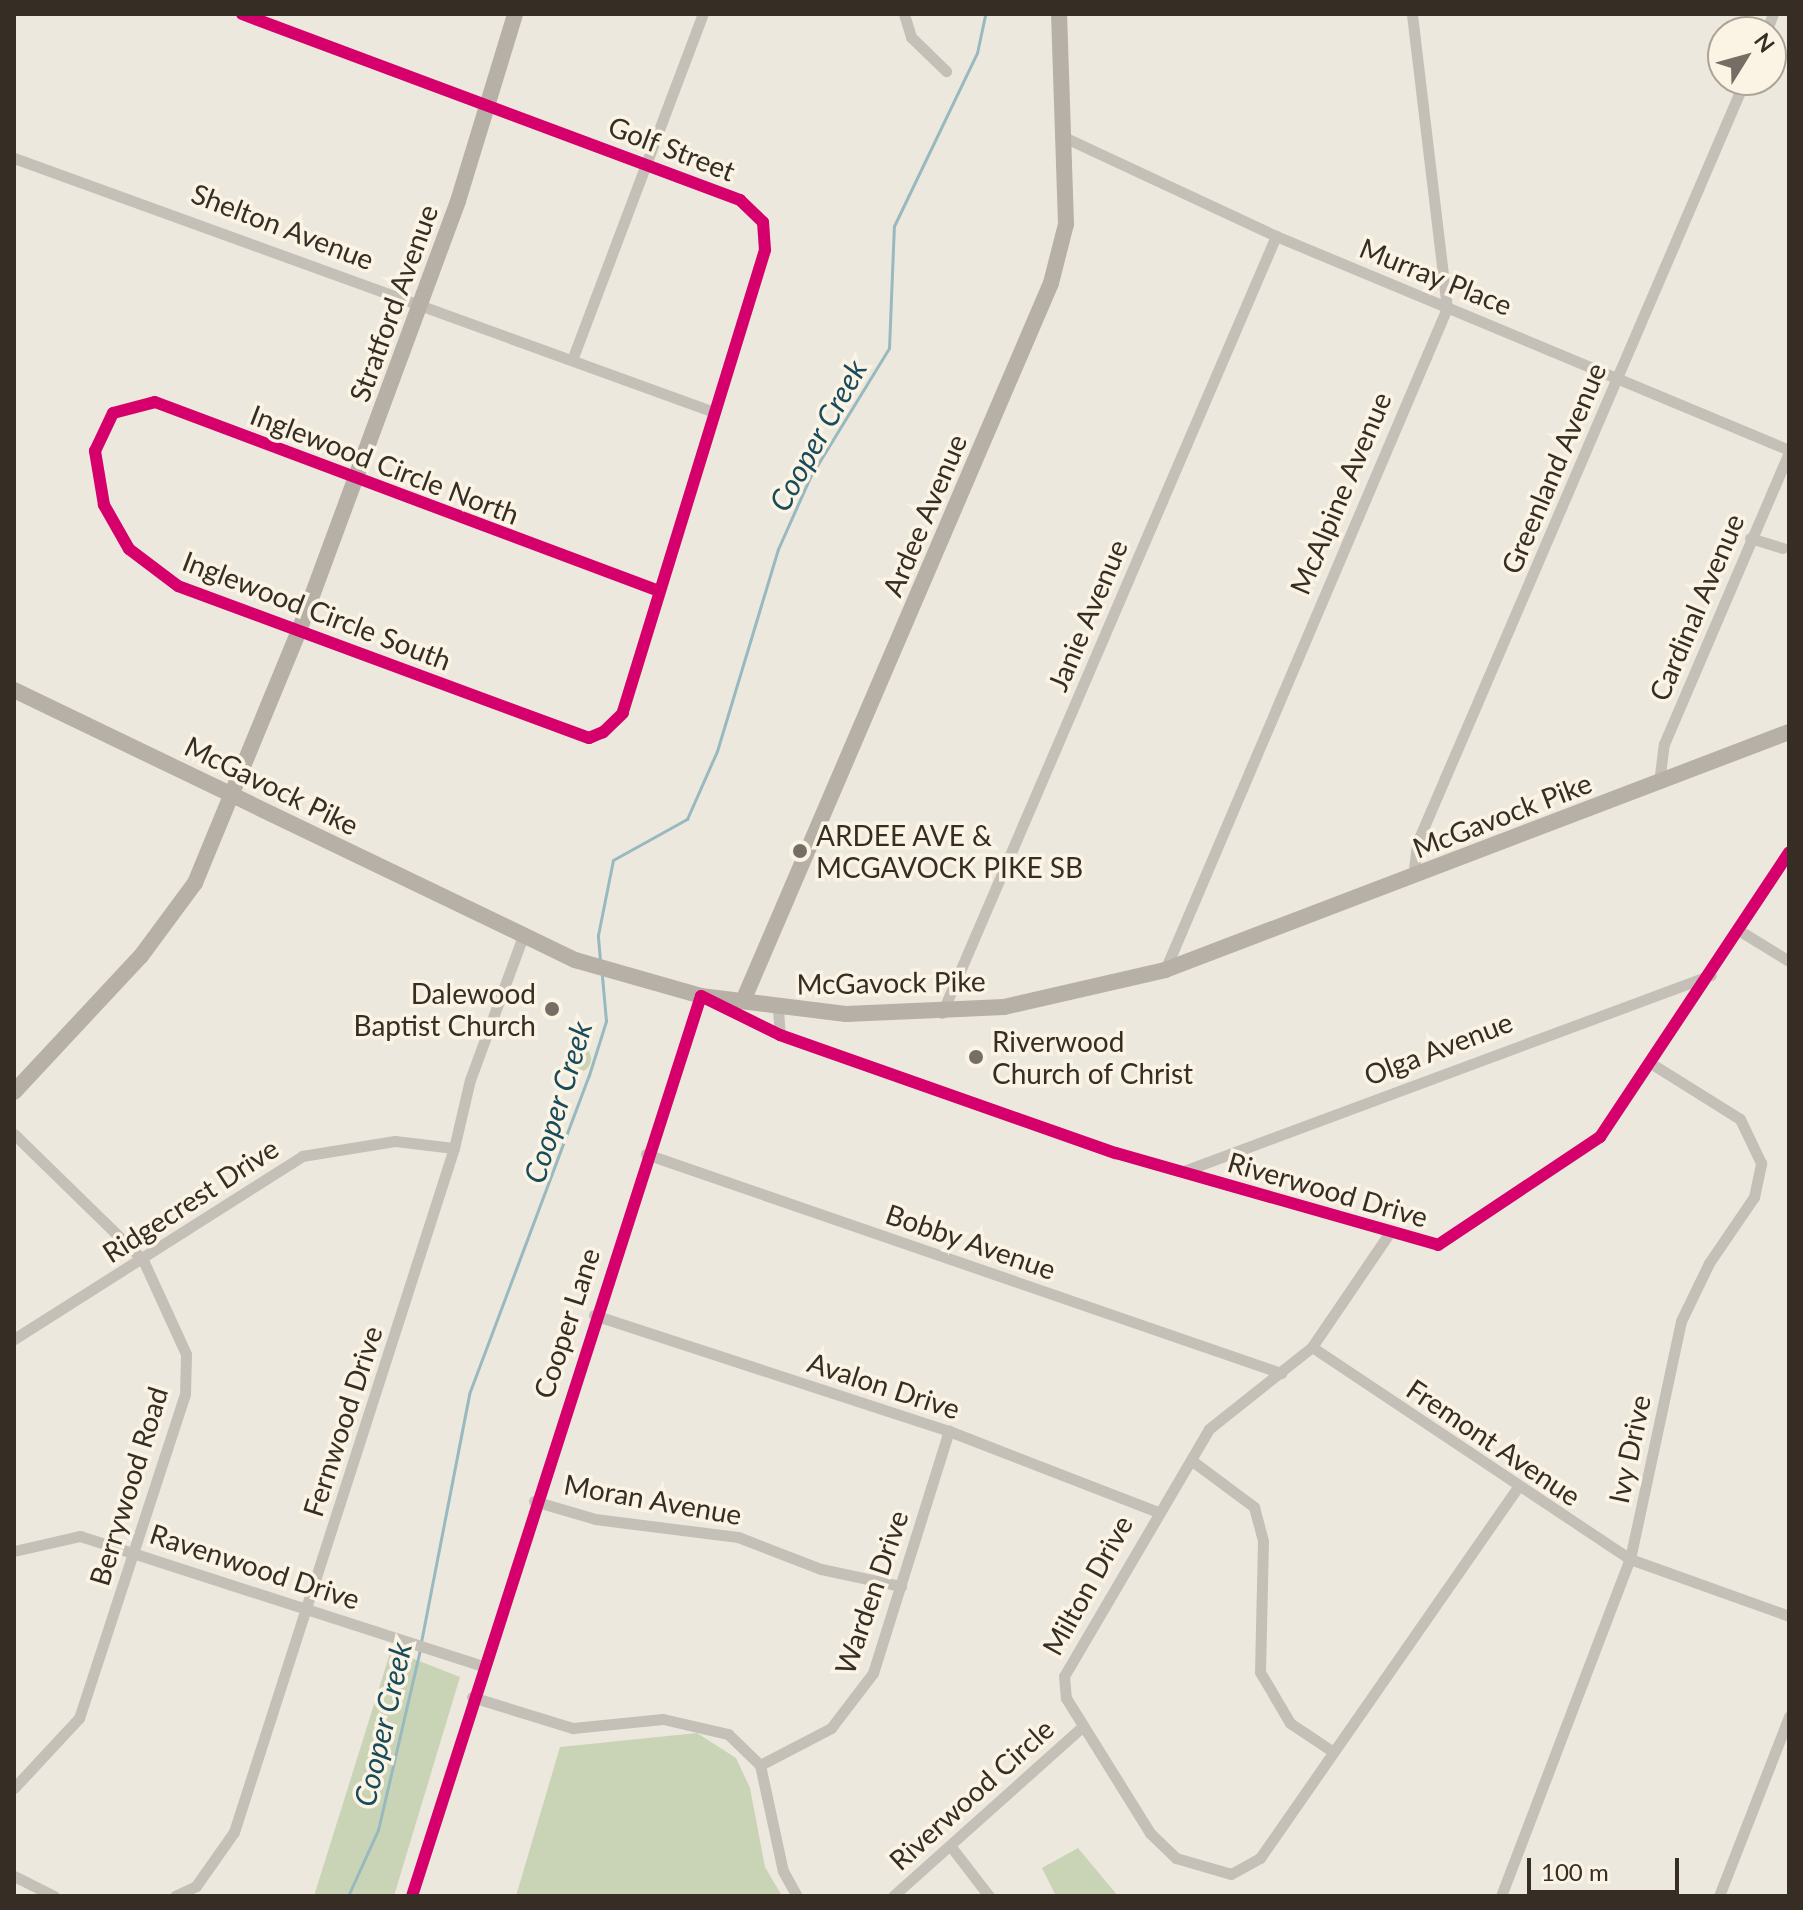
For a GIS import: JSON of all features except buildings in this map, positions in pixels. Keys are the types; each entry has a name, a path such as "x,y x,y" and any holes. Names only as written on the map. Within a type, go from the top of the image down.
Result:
{"street":[{"name":"Golf Street","path":"242,14 740,200 767,233 659,591 615,723"},
{"name":"Stratford Avenue","path":"14,1092 177,911 235,795 356,480 492,105 515,14"},
{"path":"572,360 703,14"},
{"path":"904,14 911,37 946,71"},
{"name":"Ardee Avenue","path":"744,1019 743,1001 1051,283 1066,224 1068,139 1059,14"},
{"name":"McAlpine Avenue","path":"1165,970 1447,308 1412,14"},
{"name":"Greenland Avenue","path":"1413,877 1417,843 1738,96"},
{"name":"Murray Place","path":"1068,139 1276,236 1620,377 1789,451"},
{"name":"Shelton Avenue","path":"14,158 714,412"},
{"name":"Janie Avenue","path":"942,1013 1276,236"},
{"name":"Inglewood Circle North","path":"101,427 130,403 155,402 356,480 659,591"},
{"name":"Inglewood Circle South","path":"101,427 98,482 129,549 178,586 589,738 615,723"},
{"name":"Cardinal Avenue","path":"1659,783 1664,744 1789,451"},
{"path":"1750,538 1783,548"},
{"name":"McGavock Pike","path":"14,690 235,795 522,939 701,996 778,1009 942,1013 1069,996 1165,970 1789,732"},
{"name":"Riverwood Drive","path":"701,996 780,1035 1183,1171 1424,1245 1454,1239 1600,1137 1652,1064 1789,852"},
{"path":"1740,931 1789,961"},
{"name":"Fernwood Drive","path":"175,1896 196,1886 234,1832 454,1148 470,1080 522,939"},
{"name":"Olga Avenue","path":"1183,1171 1711,975"},
{"name":"Cooper Lane","path":"472,1697 646,1154 701,996"},
{"path":"778,1009 780,1035"},
{"name":"Ivy Drive","path":"1501,1896 1630,1559 1681,1321 1709,1263 1754,1197 1761,1163 1740,1119 1652,1064"},
{"name":"Berrywood Road","path":"14,1134 143,1260 186,1354 185,1394 79,1718 14,1788"},
{"name":"Ridgecrest Drive","path":"14,1339 143,1260 302,1156 395,1141 454,1148"},
{"name":"Bobby Avenue","path":"646,1154 1281,1373"},
{"name":"Milton Drive","path":"1388,1235 1312,1347 1209,1429 1155,1511 1064,1676 1066,1698 1150,1833 1176,1858 1231,1874 1260,1858 1516,1489"},
{"name":"Avalon Drive","path":"594,1315 949,1431 1155,1511"},
{"name":"Fremont Avenue","path":"1312,1347 1516,1489 1630,1559 1789,1616"},
{"name":"Warden Drive","path":"760,1765 831,1728 856,1702 901,1586 949,1431"},
{"path":"1191,1460 1254,1507 1263,1541 1260,1672 1290,1723 1332,1751"},
{"name":"Moran Avenue","path":"534,1501 595,1519 738,1537 821,1569 901,1586"},
{"name":"Ravenwood Drive","path":"14,1551 80,1536 480,1665"},
{"path":"412,1896 472,1697 573,1728 663,1719 700,1725 728,1734 760,1765 783,1871 797,1896"},
{"path":"1719,1896 1789,1716"},
{"name":"Riverwood Circle","path":"893,1896 952,1848 1082,1727"},
{"path":"952,1848 989,1896"},
{"path":"14,1876 54,1896"}],"green space":[{"path":"578,1046 587,1050 591,1059 587,1068 578,1072 569,1068 565,1059 569,1050"},
{"path":"391,1650 460,1677 394,1896 314,1896"},
{"path":"697,1733 736,1758 750,1788 765,1867 782,1896 516,1896 560,1747"},
{"path":"1078,1848 1118,1896 1056,1896 1042,1868"}],"waterway":[{"name":"Cooper Creek","path":"600,960 598,935 613,860 687,819 717,751 778,549 810,477 889,348 894,226 977,53 985,14"},
{"name":"Cooper Creek","path":"421,1642 469,1394 589,1075 606,1021 602,976"},
{"name":"Cooper Creek","path":"348,1896 378,1830 420,1650"}],"cycle path":[{"path":"242,14 740,200 763,222 765,250 623,713 603,732 589,738 178,586 129,549 104,505 95,451 113,413 155,402 659,591"},
{"path":"412,1896 701,996 780,1035 1116,1153 1438,1245 1600,1137 1789,852"}],"place":[{"name":"ARDEE AVE & MCGAVOCK PIKE SB","path":"800,851"},
{"name":"Dalewood Baptist Church","path":"552,1009"},
{"name":"Riverwood Church of Christ","path":"976,1057"}]}
